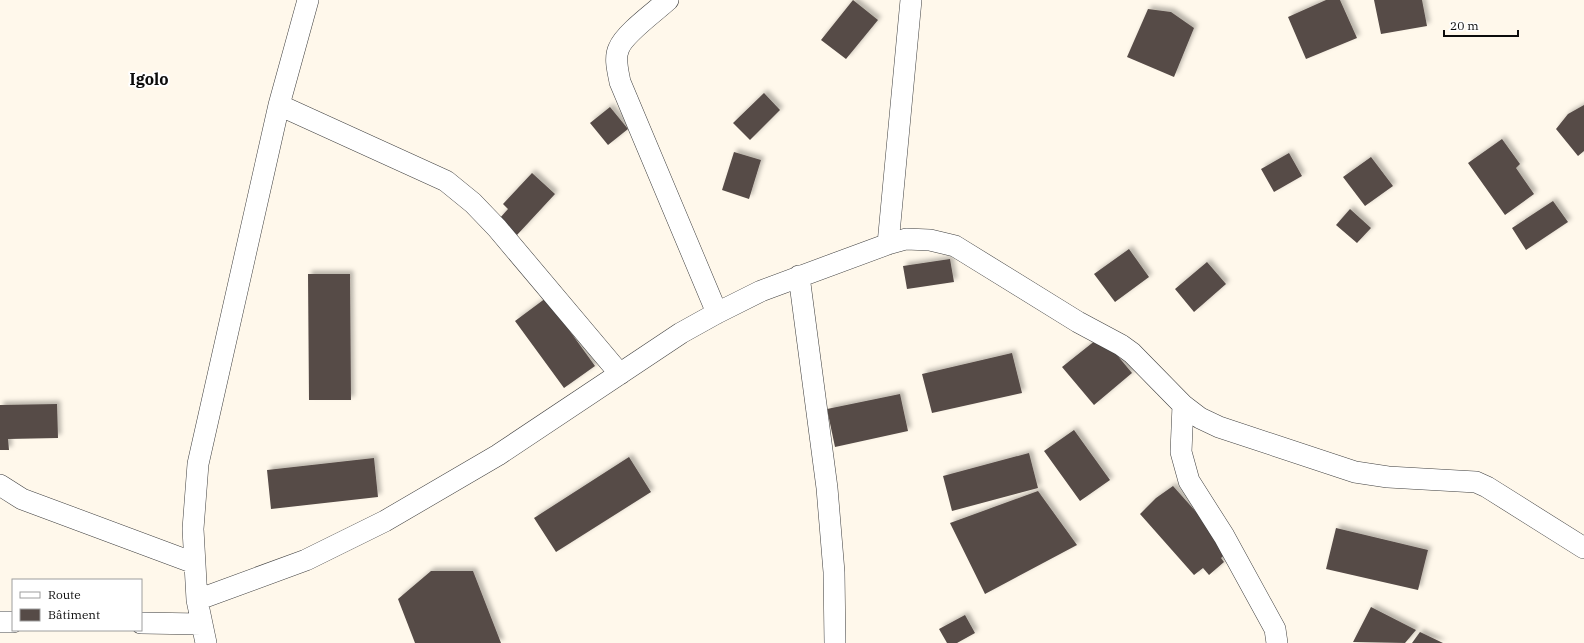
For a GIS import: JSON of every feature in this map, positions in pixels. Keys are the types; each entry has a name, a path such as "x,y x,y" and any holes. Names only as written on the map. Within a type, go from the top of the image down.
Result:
{"street":[{"path":"142,623 204,633 197,600 192,529 198,464 279,106 308,0"},
{"path":"668,0 624,39 618,48 616,62 620,82 716,313"},
{"path":"888,244 911,0"},
{"path":"279,106 446,181 473,203 497,228 620,374"},
{"path":"197,600 306,560 385,521 498,455 681,333 716,313 761,291 799,276 906,239 930,240 955,246 1078,322 1121,345 1132,353 1183,405 1200,418 1219,427 1355,472 1388,477 1476,482 1487,487 1584,548"},
{"path":"799,276 827,488 834,572 835,643"},
{"path":"1183,405 1181,452 1189,481 1224,536 1275,629 1277,643"},
{"path":"0,485 22,498 194,563"},
{"path":"0,622 12,622"}],"building":[{"path":"853,0 878,20 846,59 821,40"},
{"path":"1326,0 1340,0 1357,38 1306,59 1288,17"},
{"path":"1374,0 1422,0 1427,26 1381,34"},
{"path":"1148,9 1171,12 1194,28 1174,77 1127,57"},
{"path":"764,93 780,110 750,140 733,123"},
{"path":"1584,105 1584,151 1578,156 1556,129 1568,114"},
{"path":"610,107 628,129 608,145 590,123"},
{"path":"1502,139 1520,164 1516,168 1534,194 1505,215 1468,163"},
{"path":"734,152 761,160 749,199 722,190"},
{"path":"1289,153 1302,176 1274,192 1261,169"},
{"path":"1371,157 1393,186 1365,206 1343,177"},
{"path":"532,173 555,194 517,235 499,219 508,209 503,204"},
{"path":"1553,201 1568,222 1526,250 1512,228"},
{"path":"1350,209 1371,228 1357,243 1336,225"},
{"path":"1129,249 1149,277 1115,302 1094,274"},
{"path":"950,259 954,282 907,289 903,266"},
{"path":"1207,262 1226,284 1194,312 1175,289"},
{"path":"308,274 350,274 351,400 309,400"},
{"path":"546,298 595,366 564,388 515,321"},
{"path":"1101,336 1132,373 1094,405 1062,367"},
{"path":"1012,353 1022,393 932,413 922,374"},
{"path":"900,394 908,431 835,447 827,409"},
{"path":"57,404 58,438 8,439 9,450 0,450 0,405"},
{"path":"1074,430 1110,480 1080,501 1044,451"},
{"path":"1029,453 1038,488 952,511 943,476"},
{"path":"629,457 651,492 556,552 534,518"},
{"path":"374,458 378,497 271,509 267,470"},
{"path":"1173,486 1230,550 1221,558 1224,562 1209,575 1203,568 1194,575 1140,514 1156,498"},
{"path":"1038,491 1077,545 985,594 950,523"},
{"path":"1336,528 1428,550 1418,590 1326,569"},
{"path":"431,571 473,571 501,643 415,643 398,599"},
{"path":"1371,607 1416,630 1405,643 1353,642"},
{"path":"965,615 975,633 957,643 947,643 939,629"},
{"path":"1420,632 1443,643 1412,643"}],"district":[{"name":"Igolo","path":"149,79"}]}
